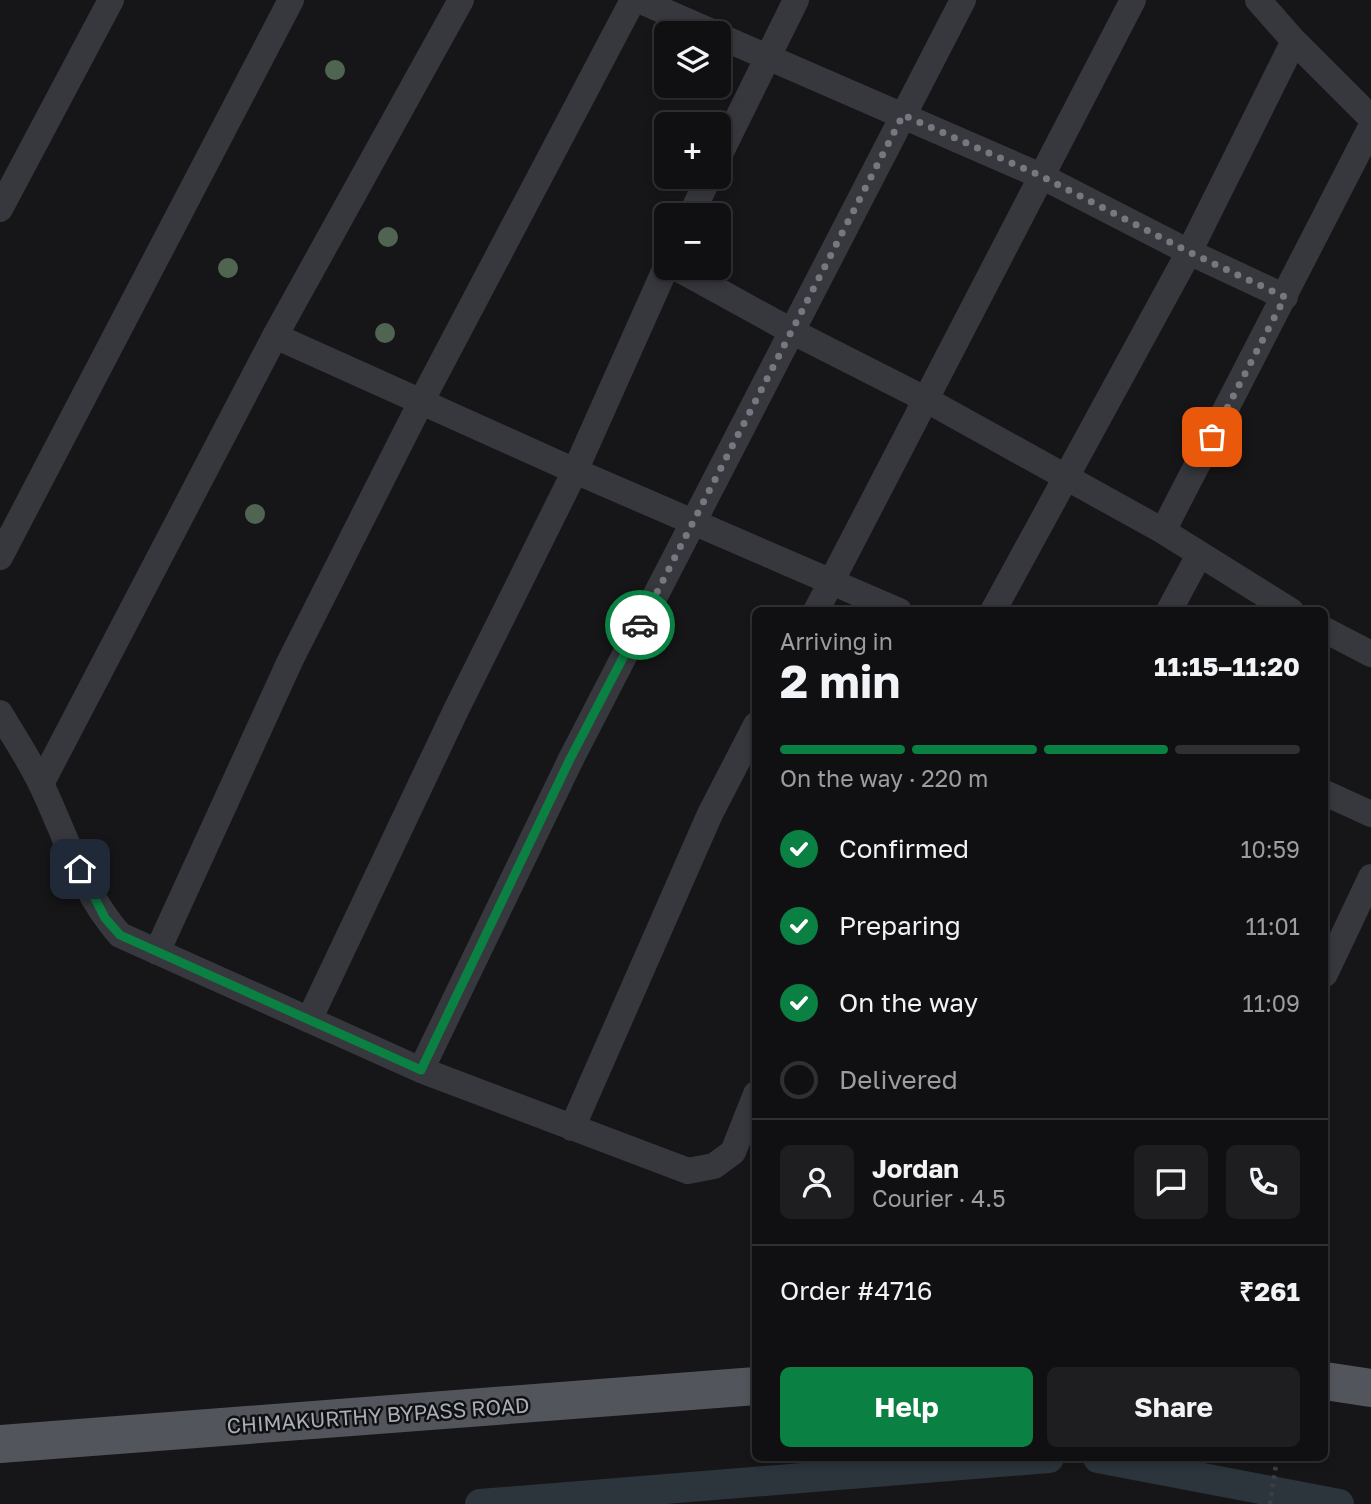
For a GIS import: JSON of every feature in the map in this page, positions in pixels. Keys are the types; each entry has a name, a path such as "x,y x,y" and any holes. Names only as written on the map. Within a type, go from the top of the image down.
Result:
{"main road":[{"path":"1328,1381 1371,1388"},
{"name":"CHIMAKURTHY BYPASS ROAD","path":"0,1444 752,1386"}],"street":[{"path":"0,209 111,0"},
{"path":"0,557 291,0"},
{"path":"41,784 275,336 461,0"},
{"path":"157,952 290,661 421,402 636,0 686,21"},
{"path":"731,131 796,0"},
{"path":"421,1070 570,759 963,0"},
{"path":"818,607 1133,0"},
{"path":"1258,0 1294,41 1371,118"},
{"path":"731,41 1041,176 1189,252 1285,297"},
{"path":"995,607 1189,252 1294,41"},
{"path":"1163,531 1371,128"},
{"path":"309,1020 456,710 575,471 660,280"},
{"path":"699,280 793,332 925,399 1163,531 1284,607"},
{"path":"275,336 575,471 890,607"},
{"path":"1171,607 1199,555"},
{"path":"1328,634 1371,654"},
{"path":"0,713 41,784 89,891 105,918 120,935 421,1070 688,1171 714,1166 733,1152 752,1104"},
{"path":"572,1128 710,814 752,733"},
{"path":"1328,794 1371,814"},
{"path":"1328,969 1371,877"}],"path":[{"path":"1270,1504 1277,1461"}],"waterway":[{"path":"480,1504 1012,1461"},
{"path":"1114,1461 1339,1504"}],"way so far":[{"path":"640,625 903,115 1041,176 1189,252 1285,297 1212,437"}],"route":[{"path":"80,869 105,918 120,935 421,1070 570,759 640,625"}]}
